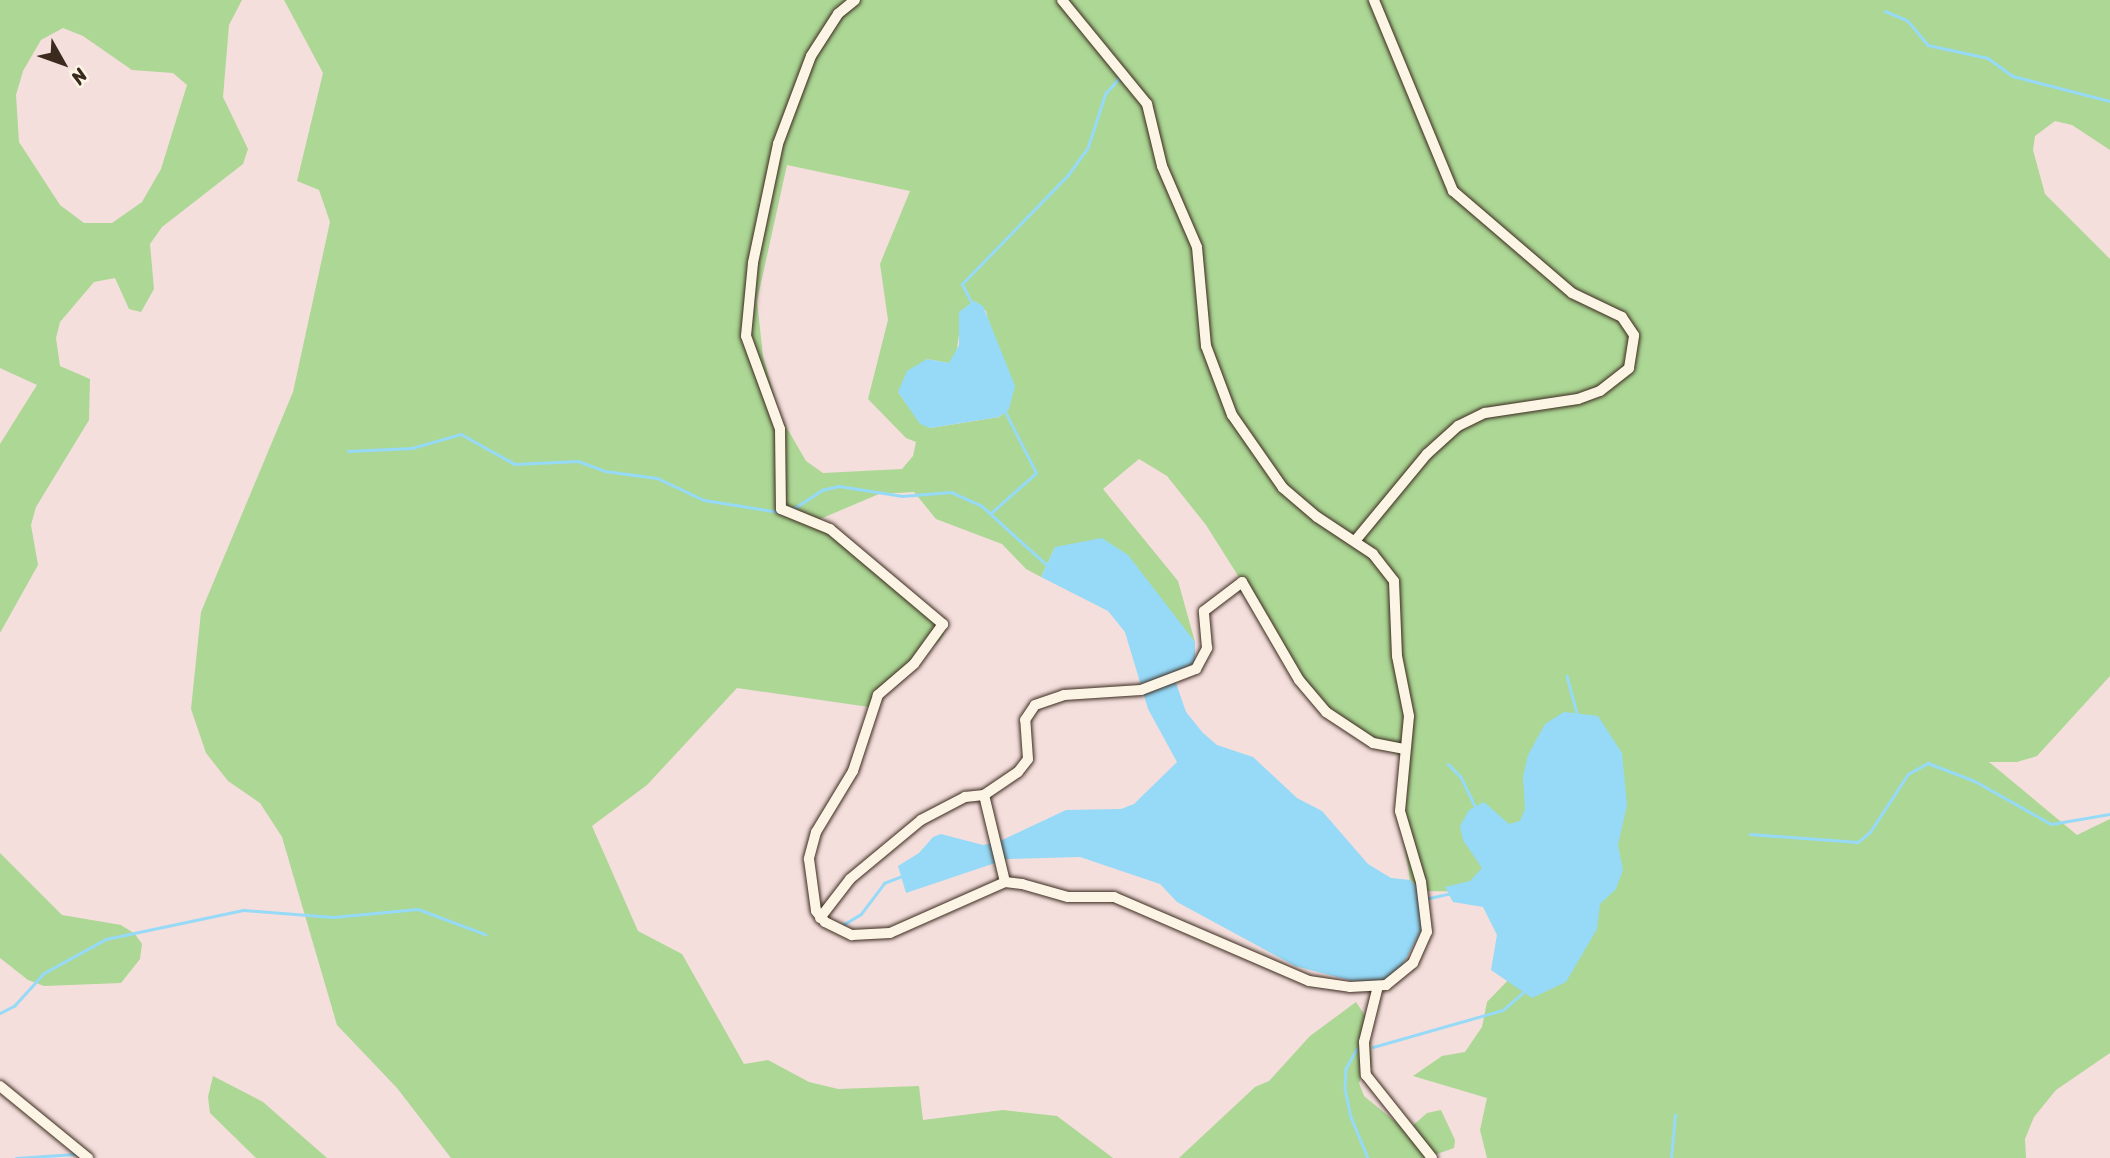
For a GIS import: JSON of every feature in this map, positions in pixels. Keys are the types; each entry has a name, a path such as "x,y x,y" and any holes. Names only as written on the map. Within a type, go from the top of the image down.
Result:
{"street":[{"path":"820,918 809,859 816,832 853,771 874,700 914,664 943,624 830,529 781,509 780,429 746,336 753,263 778,144 811,56 838,14 855,0"},
{"path":"820,918 852,935 890,933 1005,882 1068,897 1114,897 1309,981 1378,986 1397,979 1413,963 1427,932 1421,883 1400,811 1403,749 1409,716 1397,656 1394,581 1373,554 1317,517 1283,488 1232,415 1206,346 1197,247 1162,166 1147,104 1062,0"},
{"path":"1355,541 1427,454 1458,426 1485,413 1578,399 1600,391 1629,368 1634,335 1622,317 1573,293 1453,191 1374,0"},
{"path":"820,918 850,879 921,820 952,800 984,795 1018,772 1028,759 1025,720 1035,705 1064,695 1140,690 1196,669 1207,648 1204,611 1242,582 1299,680 1326,712 1373,743 1403,749"},
{"path":"984,795 1005,882"},
{"path":"1378,986 1364,1042 1366,1075 1432,1158"},
{"path":"0,1086 88,1158"}],"green space":[{"path":"0,0 242,0 229,25 223,97 248,149 243,164 162,227 150,244 154,289 141,312 129,309 115,278 94,282 60,322 56,338 60,366 90,379 89,420 36,507 31,525 38,565 0,633 0,444 37,385 0,368","holes":["63,28 83,36 132,70 173,73 187,85 161,169 142,202 112,223 84,223 60,205 19,142 16,95 23,71 41,40"]},
{"path":"284,0 2110,0 2110,150 2072,125 2055,121 2035,136 2033,150 2045,194 2110,259 2110,676 2037,756 2017,762 1989,762 2077,835 2110,819 2110,1053 2056,1090 2034,1117 2025,1139 2026,1158 1487,1158 1480,1130 1487,1098 1413,1076 1442,1056 1465,1052 1482,1027 1487,1002 1515,973 1493,892 1422,891 1410,880 1401,824 1400,755 1364,742 1319,704 1206,525 1167,476 1139,459 1103,489 1178,581 1195,642 1175,618 1055,547 1041,577 1026,569 1002,544 936,519 914,492 879,494 813,522 838,535 937,621 944,634 940,640 869,707 737,688 647,785 592,826 638,931 682,954 744,1064 768,1060 809,1082 838,1089 919,1086 923,1120 1003,1110 1057,1116 1113,1158 451,1158 397,1088 337,1025 282,837 260,803 228,781 206,753 191,709 201,612 293,392 330,222 319,190 297,181 323,73","holes":["787,165 910,191 880,264 888,320 868,399 906,438 916,442 913,456 902,469 823,473 806,461 780,416 763,356 757,301","974,301 986,311 1009,409 999,417 930,428 920,423 898,392 927,359 949,363 956,356 961,320"]},
{"path":"0,853 62,915 121,925 135,934 142,944 140,959 121,983 44,986 28,980 0,958"},
{"path":"1356,1002 1372,1026 1369,1028 1372,1067 1363,1072 1359,1083 1364,1096 1402,1127 1411,1127 1427,1113 1441,1110 1455,1140 1454,1148 1426,1158 1179,1158 1255,1087 1269,1081 1310,1036"},
{"path":"213,1076 263,1102 327,1158 256,1158 210,1113 208,1097"}],"water":[{"path":"974,301 983,306 1015,386 1009,409 999,417 930,428 920,424 898,392 907,371 927,359 949,363 959,345 959,312"},
{"path":"1102,538 1128,555 1195,642 1195,662 1174,677 1186,712 1203,733 1217,745 1253,757 1297,798 1322,811 1368,864 1391,878 1410,880 1418,888 1424,925 1399,972 1383,981 1352,981 1295,966 1177,902 1160,884 1080,857 1007,859 906,893 898,866 919,853 933,837 941,834 983,845 998,842 1066,810 1121,809 1134,804 1177,762 1148,709 1125,632 1108,611 1041,577 1055,547"},
{"path":"1564,712 1598,716 1622,753 1627,805 1618,845 1623,870 1616,889 1600,904 1597,929 1566,982 1532,998 1491,970 1497,935 1483,907 1453,902 1445,887 1470,881 1482,868 1463,840 1460,826 1469,810 1484,802 1509,824 1520,821 1525,809 1523,777 1528,755 1545,724"}],"waterway":[{"path":"1885,11 1908,21 1928,45 1988,58 2013,76 2110,101"},
{"path":"972,304 962,284 1068,175 1088,147 1105,94 1119,78"},
{"path":"991,513 1036,473 1004,410"},
{"path":"348,451 412,448 461,434 515,464 578,461 605,471 657,478 704,500 780,512"},
{"path":"793,509 822,490 839,486 902,496 951,492 982,506 1048,566"},
{"path":"1567,676 1577,713"},
{"path":"1750,834 1858,842 1870,832 1908,774 1928,763 1975,781 2051,824 2110,814"},
{"path":"1448,764 1461,777 1477,810"},
{"path":"841,926 861,914 884,883 905,875"},
{"path":"1429,898 1452,893"},
{"path":"0,1013 14,1006 44,973 106,939 244,910 333,917 418,909 485,934"},
{"path":"1373,1047 1503,1010 1525,991"},
{"path":"1357,1049 1346,1069 1345,1089 1351,1117 1368,1158"},
{"path":"1671,1158 1675,1115"},
{"path":"16,1158 75,1154"}]}
